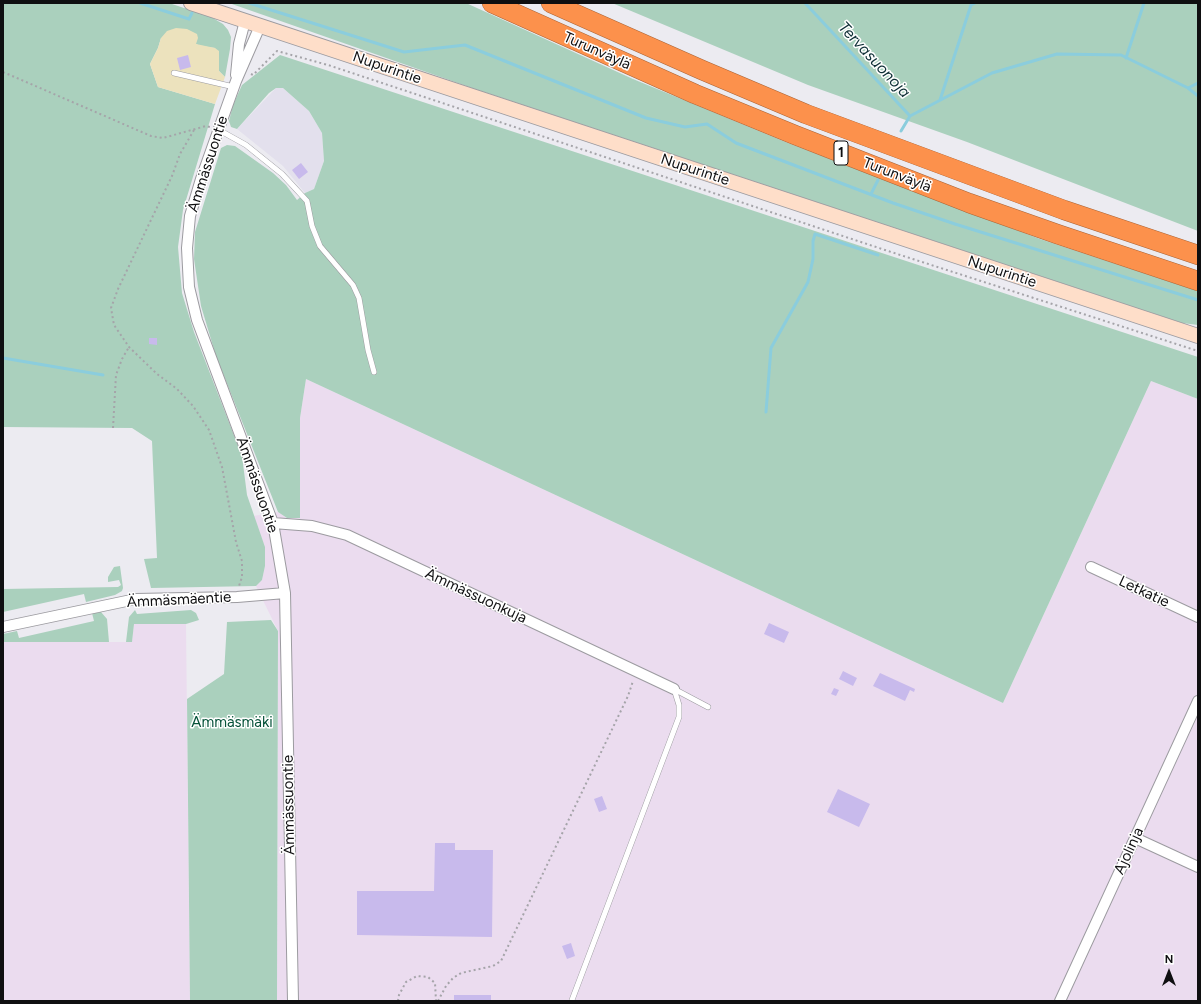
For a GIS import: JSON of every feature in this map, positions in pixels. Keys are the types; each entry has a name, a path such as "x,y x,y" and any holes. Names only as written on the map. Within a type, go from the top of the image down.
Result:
{"highway":[{"name":"Turunväylä","path":"492,3 688,91 795,135 983,208 1198,281"},
{"name":"Turunväylä","path":"552,3 702,70 806,114 1064,210 1198,255"}],"main road":[{"name":"Nupurintie","path":"192,3 1198,336"}],"street":[{"name":"Ämmässuontie","path":"237,80 239,44 245,20"},
{"name":"Ämmässuontie","path":"260,26 237,80 201,179 190,216 187,248 189,287 197,320 273,523 285,593 293,1001"},
{"name":"Ämmässuonkuja","path":"273,523 312,526 346,535 674,689"},
{"name":"Letkatie","path":"1091,567 1198,617"},
{"name":"Ämmäsmäentie","path":"3,627 136,599 236,597 285,593"},
{"name":"Ajolinja","path":"1060,1001 1198,701"},
{"path":"1135,838 1198,867"}],"lane":[{"path":"174,73 237,80"},
{"path":"219,130 246,145 258,154 282,174 307,201 312,226 320,246 353,285 359,298 368,350 374,372"},
{"path":"674,689 708,707"},
{"path":"572,1000 679,717 679,705 674,689"}],"path":[{"path":"237,80 253,75 277,51 328,65 888,251 1198,351"},
{"path":"3,72 152,136 163,138 206,126 219,130"},
{"path":"194,130 180,154 172,176 118,288 112,308 114,325 130,348 156,374 177,388 194,406 209,430 222,467 236,542 242,561 242,577 236,597"},
{"path":"113,428 116,374 122,359 130,348"},
{"path":"437,1001 446,986 453,978 461,973 493,966 501,961 628,696 632,686 632,670"},
{"path":"398,1001 406,982 417,976 428,977 436,983 437,1001"}],"shaded area":[{"path":"276,88 283,88 309,111 322,133 324,161 314,189 305,193 283,166 237,129"},
{"path":"306,379 1003,703 1151,381 1198,399 1198,1001 277,1001 278,631 256,586 262,580 265,566 265,547 253,516 278,512 287,518 300,518 300,418"},
{"path":"134,624 186,624 190,1001 3,1001 3,642 132,642"}],"green space":[{"path":"3,3 169,3 211,17 223,24 228,30 231,37 225,77 219,71 215,48 200,46 196,44 196,41 161,38 150,64 158,87 215,104 183,210 178,247 182,293 194,332 242,456 247,495 265,547 265,566 262,580 256,586 151,588 144,559 157,558 152,441 132,428 3,427"},
{"path":"229,3 466,3 633,79 788,143 1040,239 1198,291 1198,325 1182,323 475,89"},
{"path":"612,3 1198,3 1198,231 967,142 808,85"},
{"path":"280,55 1198,357 1198,399 1151,381 1003,703 306,379 300,418 300,518 287,518 278,512 216,356 201,306 194,259 195,232 221,148 227,145 235,146 273,173 286,185 297,200 305,193 314,189 324,161 322,133 309,111 283,88 276,88 269,93 237,129 231,127 229,121 233,105 242,85"},
{"path":"120,566 123,588 122,591 115,595 86,602 84,594 3,612 3,589 118,587 121,585 119,580 108,582 108,577 114,567"},
{"path":"135,610 137,614 191,610 196,613 199,620 186,624 134,624 132,642 126,642 129,617"},
{"path":"101,612 107,619 109,642 3,642 3,634 17,631 19,638 94,621 92,613"},
{"name":"Ämmäsmäki","path":"271,620 278,631 277,1001 190,1001 187,699 224,674 227,622"}],"sand":[{"path":"176,28 187,29 197,34 198,38 196,44 215,48 219,51 219,71 225,77 215,104 158,87 150,64 161,38 167,31"}],"building":[{"path":"188,55 191,67 180,70 177,58"},
{"path":"301,163 308,172 299,179 292,170"},
{"path":"149,338 157,338 157,345 149,344"},
{"path":"769,623 789,632 784,643 764,634"},
{"path":"843,671 857,678 853,686 839,679"},
{"path":"880,673 915,689 914,692 910,690 905,701 873,686"},
{"path":"834,688 839,690 836,696 831,694"},
{"path":"838,789 870,804 859,827 827,812"},
{"path":"602,796 607,809 599,812 594,799"},
{"path":"435,843 455,843 455,850 493,850 492,937 357,935 357,891 434,891"},
{"path":"571,943 575,956 567,959 562,946"},
{"path":"454,995 491,995 491,1001 454,1001"}],"waterway":[{"path":"140,3 189,19 192,13"},
{"path":"249,3 404,52 465,45 646,118 685,127 707,124 736,143 893,203 955,224 1198,300"},
{"name":"Tervasuonoja","path":"805,3 910,116"},
{"path":"940,100 971,5 975,3"},
{"path":"1126,58 1144,3"},
{"path":"910,116 992,73 1057,54 1121,55 1188,88 1198,96"},
{"path":"1188,88 1198,83"},
{"path":"901,131 910,116"},
{"path":"871,194 878,180"},
{"path":"766,412 771,348 808,282 813,259 813,241 815,234 878,255"},
{"path":"3,358 103,375"}]}
